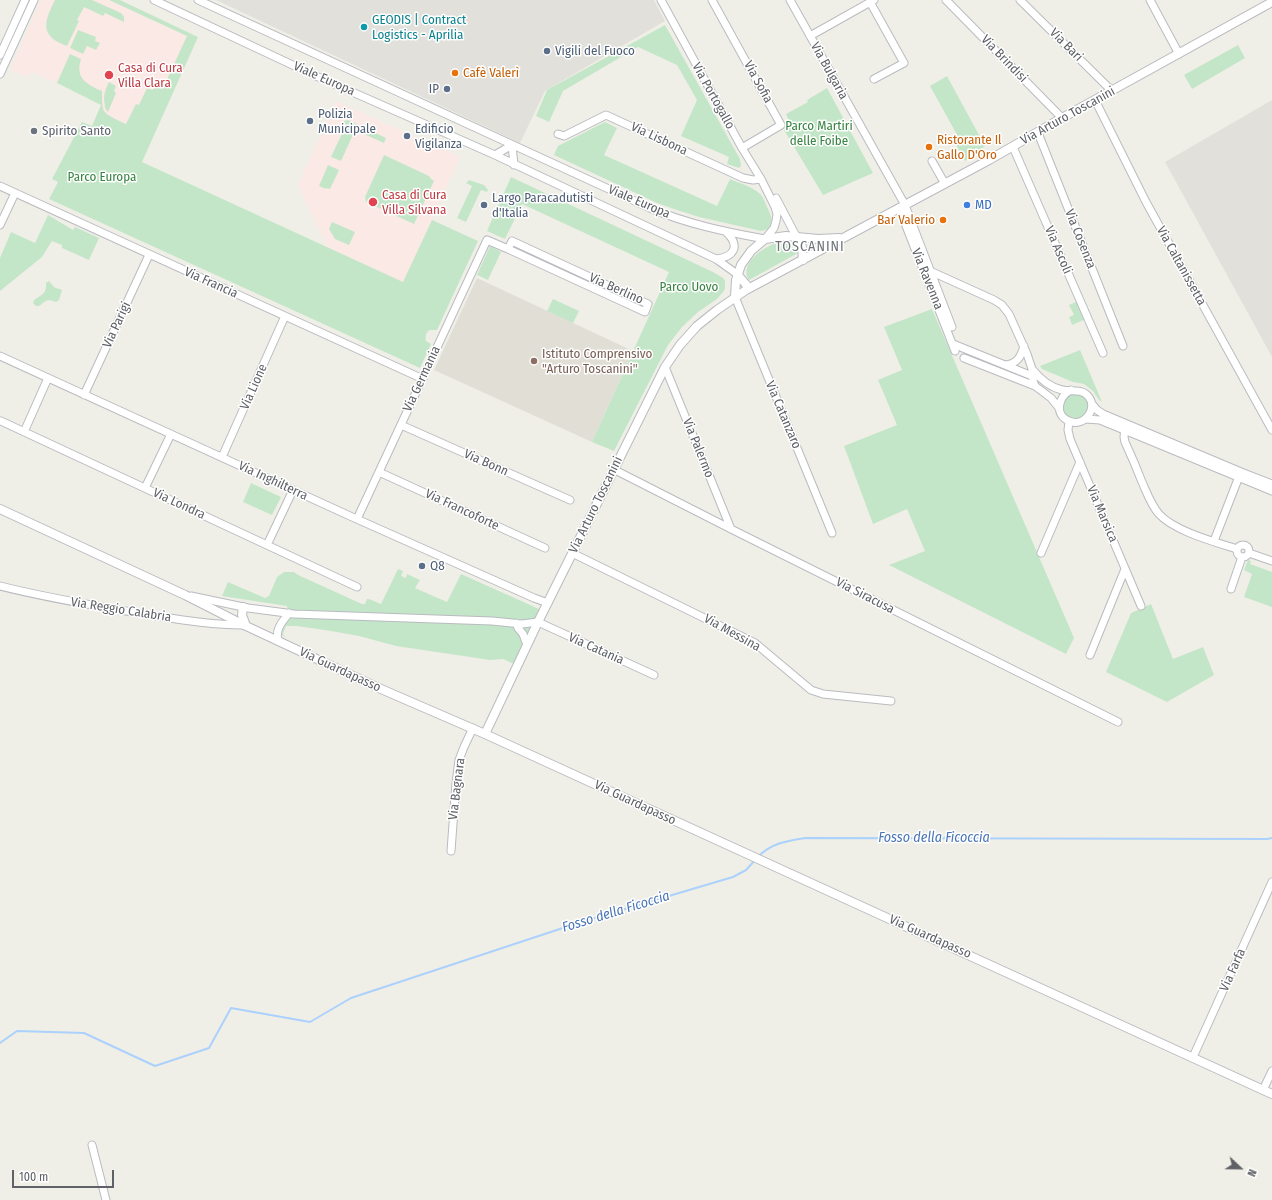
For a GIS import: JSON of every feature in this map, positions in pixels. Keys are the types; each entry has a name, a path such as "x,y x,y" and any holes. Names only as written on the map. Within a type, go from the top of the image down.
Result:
{"street":[{"path":"0,55 25,0"},
{"path":"0,74 34,0"},
{"name":"Viale Europa","path":"154,0 316,76 495,155 716,259 737,274"},
{"name":"Viale Europa","path":"198,0 656,211 726,232 765,239"},
{"name":"Via Portogallo","path":"661,0 742,148 762,179 775,207 777,218 775,226 765,239"},
{"name":"Via Sofia","path":"712,0 781,125 742,148"},
{"name":"Via Bulgaria","path":"790,0 902,206"},
{"name":"Via Brindisi","path":"946,0 1062,118"},
{"name":"Via Bari","path":"1020,0 1112,91"},
{"path":"1150,0 1179,54"},
{"path":"810,36 872,1 904,63 874,79"},
{"name":"Via Arturo Toscanini","path":"485,734 538,622 665,366 677,348 692,331 705,319 750,288 1013,147 1062,118 1272,2"},
{"name":"Via Caltanissetta","path":"1095,100 1146,202 1272,430"},
{"name":"Via Lisbona","path":"558,134 564,136 606,115 743,178 753,180 762,179"},
{"name":"Via Cosenza","path":"1038,133 1123,346"},
{"path":"495,155 512,145 514,164"},
{"name":"Via Ascoli","path":"1013,147 1103,353"},
{"path":"932,161 945,184"},
{"name":"Via Francia","path":"0,186 423,379"},
{"name":"Via Portogallo","path":"767,190 773,194 796,236"},
{"path":"0,225 14,193"},
{"path":"902,206 930,270 952,328"},
{"name":"Via Ravenna","path":"902,206 954,348 980,355"},
{"path":"716,259 727,256 734,249 733,240 726,232"},
{"name":"Via Arturo Toscanini","path":"765,239 786,236 826,239 842,238"},
{"path":"796,236 802,247 803,260"},
{"path":"735,297 734,286 737,274 747,256 765,239"},
{"name":"Via Berlino","path":"487,240 508,250 645,312 648,304 512,241 508,250"},
{"name":"Via Germania","path":"357,519 487,240"},
{"name":"Via Parigi","path":"84,395 149,255"},
{"path":"930,270 1002,305 1009,314 1024,346 1035,386"},
{"path":"737,274 750,288"},
{"name":"Via Catanzaro","path":"735,297 832,533"},
{"name":"Via Lione","path":"222,457 285,316"},
{"path":"1005,365 1016,362 1022,354 1024,346"},
{"path":"977,364 980,355 1005,365 1032,373 1056,388 1077,390 1082,392 1090,399 1097,410 1125,427"},
{"name":"Via Inghilterra","path":"0,356 357,519 548,603"},
{"path":"964,358 1035,386 1052,398 1061,414 1069,421 1078,422 1086,419 1097,419 1125,427 1240,475 1272,491"},
{"name":"Via Palermo","path":"665,366 731,530"},
{"path":"24,432 48,378"},
{"path":"1059,408 1062,397 1071,390"},
{"path":"1086,419 1090,415 1092,404"},
{"name":"Via Londra","path":"0,421 357,587"},
{"name":"Via Marsica","path":"1069,421 1069,436 1141,606"},
{"name":"Via Bonn","path":"401,425 570,500"},
{"path":"1125,427 1124,439 1127,447 1151,502 1158,514 1167,522 1176,526 1237,549"},
{"path":"145,488 171,434"},
{"path":"1041,553 1080,462"},
{"name":"Via Siracusa","path":"613,469 731,530 1118,722"},
{"name":"Via Francoforte","path":"379,472 545,548"},
{"path":"1240,475 1272,484"},
{"path":"1214,541 1240,475"},
{"path":"267,545 293,490"},
{"name":"Via Guardapasso","path":"0,509 185,595 278,641 381,689 473,728 1272,1094"},
{"path":"1237,549 1239,546 1245,545 1249,549 1249,553"},
{"path":"1237,549 1237,554 1242,557"},
{"name":"Via Messina","path":"572,553 755,643 811,690 824,694 891,701"},
{"path":"1242,557 1247,556 1249,553"},
{"path":"1249,553 1272,561"},
{"path":"1230,589 1242,557"},
{"path":"1090,655 1125,569"},
{"name":"Via Reggio Calabria","path":"0,586 52,599 204,623 245,625"},
{"path":"185,595 243,607 289,613 522,624 538,622"},
{"path":"243,607 242,615 245,625"},
{"path":"278,641 278,628 289,613"},
{"name":"Via Catania","path":"538,622 654,675"},
{"path":"516,623 523,634 527,645"},
{"name":"Via Bagnara","path":"451,851 458,764 462,750 473,728"},
{"name":"Via Farfa","path":"1193,1057 1272,882"},
{"path":"1263,1090 1272,1070"},
{"path":"92,1145 106,1200"}],"shaded area":[{"name":"Casa di Cura Villa Clara","path":"41,0 120,0 198,37 147,151 92,126 101,105 31,72 28,77 10,70"},
{"path":"216,0 654,0 665,21 545,91 520,143"},
{"path":"1272,100 1272,357 1165,162"},
{"name":"Casa di Cura Villa Silvana","path":"336,101 460,157 403,283 327,247 298,185"},
{"name":"Istituto Comprensivo \"Arturo Toscanini\"","path":"477,278 633,351 592,442 434,370"}],"green space":[{"path":"55,0 92,0 121,13 124,17 124,22 105,13 103,16 84,7 77,20 79,21 67,46 52,38 46,28 48,15"},
{"name":"Parco Europa","path":"109,0 120,0 198,37 142,162 403,282 432,220 478,241 437,330 430,330 427,333 426,341 431,344 420,368 49,199 58,182 52,179 82,122 92,126 101,105 57,83 70,54 81,59 80,71 83,80 102,91 102,105 104,111 111,117 126,124 136,104 139,105 147,88 152,90 159,86 163,88 187,36"},
{"path":"665,25 740,159 741,166 739,168 727,164 729,157 681,136 697,100 677,65 638,47 563,91 549,122 536,116 547,90"},
{"path":"78,30 96,37 95,41 100,43 96,50 87,46 83,54 70,48"},
{"path":"1238,45 1245,58 1192,89 1184,75"},
{"path":"947,76 985,146 965,161 956,145 961,142 930,86"},
{"path":"109,82 116,86 114,91 116,93 108,112 105,108 104,94"},
{"name":"Parco Martiri delle Foibe","path":"827,88 873,173 823,195 784,130 791,126 786,114 808,102 807,100"},
{"path":"348,120 386,138 384,143 355,130 341,161 331,157 346,125 344,121"},
{"path":"605,122 617,128 604,155 717,206 730,179 745,185 763,197 772,218 771,225 766,230 761,231 699,217 677,210 657,203 554,155 558,146"},
{"path":"384,155 429,176 434,181 414,224 366,202 365,197"},
{"path":"328,165 339,170 330,189 326,189 319,186"},
{"name":"Parco Uovo","path":"511,177 713,272 725,281 725,289 717,299 698,312 682,327 668,345 614,451 592,442 669,272 522,204 505,239 487,231"},
{"path":"469,180 484,185 488,190 487,192 481,190 466,222 457,218 472,186 466,183"},
{"path":"48,215 73,230 75,227 99,238 89,260 62,248 62,245 52,241 42,257 0,291 0,258 11,232 35,243"},
{"path":"332,222 355,232 349,245 335,239 329,229"},
{"path":"780,242 795,247 798,253 749,280 747,268 750,262 767,247"},
{"path":"490,246 501,252 488,280 477,275"},
{"path":"49,281 55,288 62,290 59,300 56,302 50,300 46,301 39,306 36,306 33,303 34,300 46,290 46,283"},
{"path":"553,299 579,311 573,323 547,311"},
{"path":"1078,301 1086,319 1072,325 1069,317 1074,315 1069,305"},
{"path":"932,309 1074,638 1066,654 889,565 925,551 907,509 873,524 844,446 897,425 878,380 902,370 884,327"},
{"path":"1080,350 1102,402 1093,391 1084,384 1073,382 1042,369 1040,366"},
{"path":"1076,393 1085,397 1089,406 1085,415 1076,419 1067,415 1063,406 1067,397"},
{"path":"251,483 281,497 272,515 243,502"},
{"path":"1248,560 1251,561 1250,564 1272,572 1272,607 1244,597 1252,574 1244,570"},
{"path":"398,569 403,571 401,576 406,578 407,574 420,580 415,588 447,602 461,574 539,609 539,612 514,664 503,659 490,660 396,646 359,636 297,626 286,626 283,634 286,638 282,635 288,618 287,606 222,596 228,582 265,598 269,596 277,577 284,572 294,572 362,604 365,604 367,599 369,599 381,604"},
{"path":"1151,604 1173,659 1203,647 1214,675 1167,702 1106,672 1131,613"}],"waterway":[{"name":"Fosso della Ficoccia","path":"758,857 763,852 774,846 805,838 1272,838"},
{"name":"Fosso della Ficoccia","path":"0,1043 17,1031 84,1033 155,1066 209,1048 231,1008 310,1022 351,998 581,922 733,877 746,870 755,860"}],"place":[{"name":"GEODIS | Contract Logistics - Aprilia","path":"364,27"},
{"name":"Vigili del Fuoco","path":"547,51"},
{"name":"Cafè Valerì","path":"455,73"},
{"name":"Casa di Cura Villa Clara","path":"109,75"},
{"name":"IP","path":"447,89"},
{"name":"Polizia Municipale","path":"310,121"},
{"name":"Spirito Santo","path":"34,131"},
{"name":"Edificio Vigilanza","path":"407,136"},
{"name":"Ristorante Il Gallo D'Oro","path":"929,147"},
{"name":"Casa di Cura Villa Silvana","path":"373,202"},
{"name":"Largo Paracadutisti d'Italia","path":"484,205"},
{"name":"MD","path":"967,205"},
{"name":"Bar Valerio","path":"943,220"},
{"name":"Istituto Comprensivo \"Arturo Toscanini\"","path":"534,361"},
{"name":"Q8","path":"422,566"}],"district":[{"name":"TOSCANINI","path":"810,247"}]}
